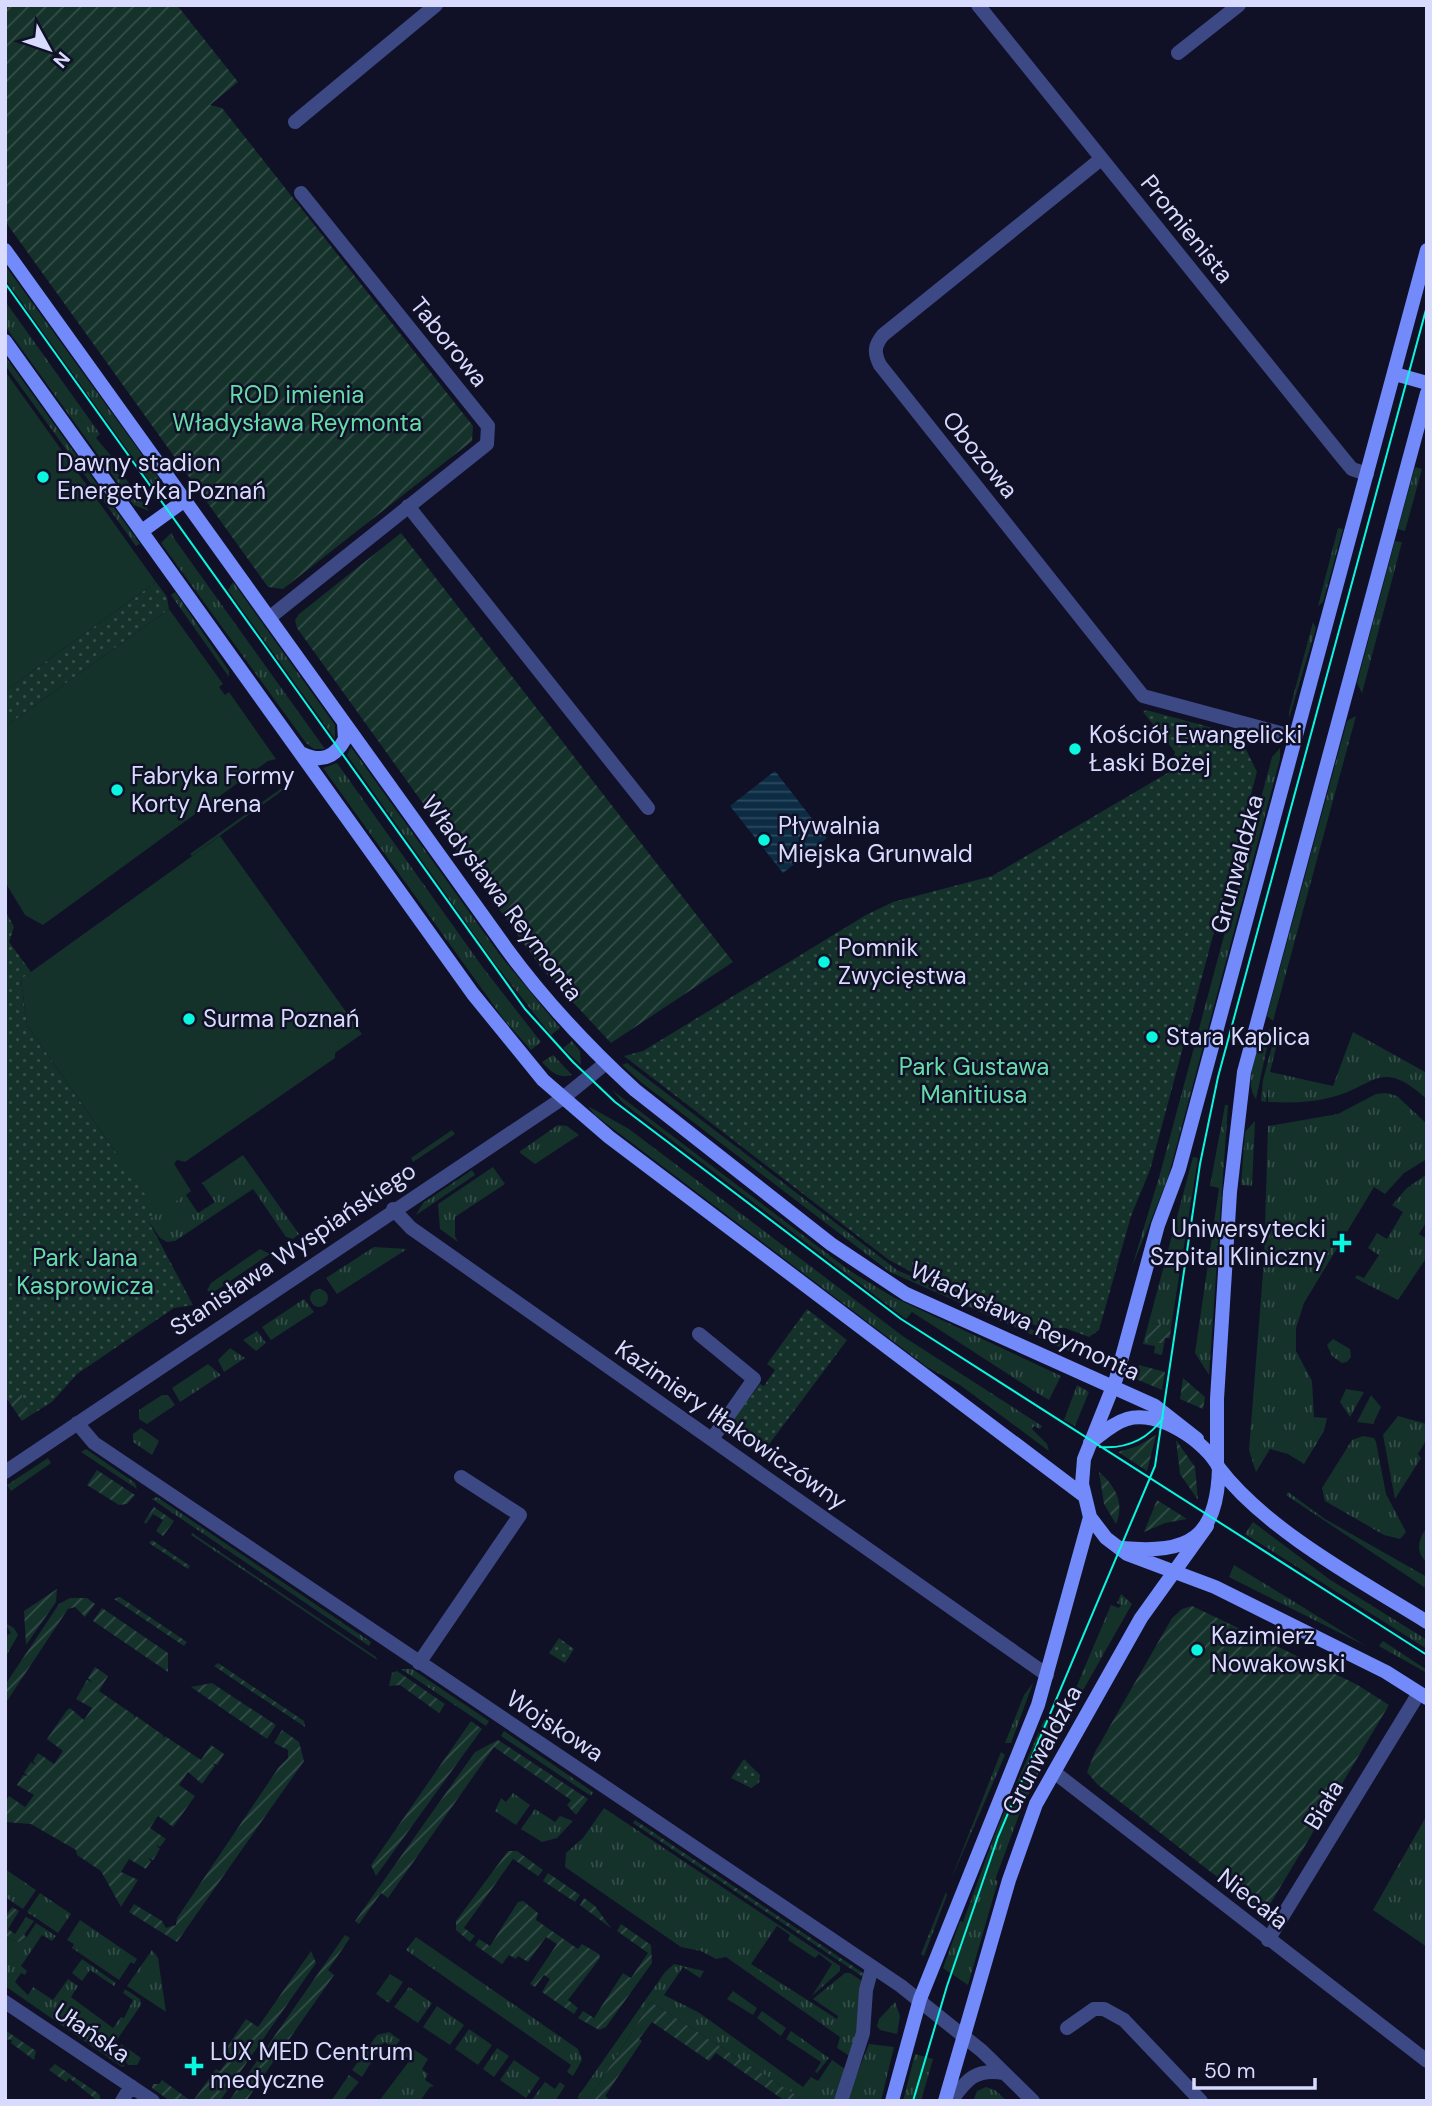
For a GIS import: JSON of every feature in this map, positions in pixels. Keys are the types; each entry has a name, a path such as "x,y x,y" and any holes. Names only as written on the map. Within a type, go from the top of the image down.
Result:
{"main road":[{"name":"Władysława Reymonta","path":"5,250 522,970 606,1063 635,1090 831,1244 906,1294 1171,1415 1197,1439"},
{"name":"Grunwaldzka","path":"1088,1445 1113,1387 1158,1225 1179,1169 1427,250"},
{"path":"5,341 497,1026 562,1098 620,1145 1083,1495"},
{"path":"1395,374 1427,383"},
{"path":"1117,1547 1156,1551 1184,1543 1208,1524 1216,1505 1217,1399 1230,1192 1244,1072 1427,393"},
{"path":"142,531 185,500"},
{"path":"303,754 320,759 334,754 345,739 344,722"},
{"path":"1423,1695 1324,1639 1215,1587 1132,1557 1117,1547 1090,1517 1083,1495 1081,1471 1088,1445 1117,1423 1140,1416 1197,1439 1218,1466 1255,1504 1306,1544 1427,1622"},
{"name":"Grunwaldzka","path":"892,2101 920,1999 1038,1705 1090,1517"},
{"name":"Grunwaldzka","path":"945,2101 1024,1835 1054,1772 1141,1618 1208,1524"}],"street":[{"path":"295,122 436,5"},
{"name":"Promienista","path":"978,5 1342,457 1352,469 1367,474"},
{"path":"1178,53 1239,5"},
{"name":"Obozowa","path":"1101,159 883,335 876,343 875,355 880,365 1143,696 1295,737"},
{"name":"Taborowa","path":"269,618 487,444 488,426 301,193"},
{"path":"408,506 648,808"},
{"name":"Stanisława Wyspiańskiego","path":"5,1472 562,1098 606,1063"},
{"name":"Kazimiery Iłłakowiczówny","path":"393,1209 411,1228 1047,1675"},
{"path":"699,1334 754,1379 712,1439"},
{"name":"Wojskowa","path":"77,1423 94,1443 920,1999 1033,2101"},
{"path":"419,1663 520,1515 461,1477"},
{"name":"Biała","path":"1268,1940 1423,1695"},
{"name":"Niecała","path":"1054,1772 1268,1940 1427,2060"},
{"path":"841,2101 863,2033 866,1990 872,1968"},
{"name":"Ułańska","path":"5,2002 153,2101"},
{"path":"1068,2028 1094,2009 1117,2014 1200,2101"},
{"path":"951,2101 967,2078 984,2071 1004,2073"},
{"path":"121,2101 131,2086"}],"green space":[{"name":"ROD imienia Władysława Reymonta","path":"5,5 177,5 238,82 210,105 222,108 473,426 472,441 283,589 268,587 5,221"},
{"path":"5,265 161,481 165,490 164,501 5,279"},
{"path":"5,301 100,434 96,438 113,458 112,466 120,476 123,475 149,511 134,505 5,326"},
{"path":"5,356 140,544 136,546 5,365"},
{"name":"Dawny stadion Energetyka Poznań","path":"5,371 156,582 5,691"},
{"path":"1415,467 1422,469 1405,531 1398,529"},
{"path":"1338,528 1343,529 1323,602 1318,606"},
{"path":"171,533 325,749 314,749 306,743 161,543"},
{"path":"401,533 733,962 611,1043 542,969 297,628 295,620 299,614"},
{"path":"1395,541 1402,542 1362,693 1357,683"},
{"path":"156,582 167,597 169,609 5,727 5,691"},
{"path":"233,582 335,725 335,739 228,590"},
{"path":"175,592 229,671 229,677 171,595"},
{"name":"Fabryka Formy Korty Arena","path":"169,609 223,684 219,687 225,695 229,692 276,759 268,761 43,925 25,915 5,882 5,727"},
{"path":"1313,622 1316,628 1289,718 1289,712"},
{"name":"Park Gustawa Manitiusa","path":"1146,710 1239,735 1257,772 1150,1170 1131,1216 1099,1330 1089,1337 1065,1328 1044,1329 919,1276 889,1260 624,1056 643,1051 866,915 893,902 992,876 1171,771 1175,752 1143,712"},
{"path":"1356,716 1273,1021 1267,1016 1347,721"},
{"path":"351,747 500,955 560,1028 551,1035 496,965 347,755"},
{"path":"1280,748 1280,759 1168,1178 1132,1267 1160,1174 1272,757"},
{"path":"337,763 484,969 541,1042 531,1050 505,1021 323,768"},
{"path":"282,788 283,790 192,856 190,854"},
{"name":"Surma Poznań","path":"220,836 362,1034 335,1053 335,1058 185,1162 177,1160 174,1164 191,1191 158,1213 27,1025 21,979"},
{"name":"Park Jana Kasprowicza","path":"5,910 14,927 9,942 31,972 21,980 27,1025 158,1213 148,1220 193,1305 174,1308 77,1374 52,1402 31,1415 21,1393 9,1402 5,1396"},
{"path":"1271,1029 1256,1099 1252,1092 1251,1075 1262,1032"},
{"path":"1276,1031 1280,1031 1270,1072 1333,1086 1353,1032 1427,1073 1427,1099 1411,1086 1387,1077 1328,1098 1306,1102 1268,1102 1268,1087 1266,1102 1261,1101 1263,1080"},
{"path":"572,1041 580,1051 581,1065 563,1048"},
{"path":"553,1055 572,1075 555,1074 542,1062"},
{"path":"627,1063 897,1270 1069,1346 1071,1352 890,1272 642,1083 622,1065"},
{"path":"612,1090 850,1271 893,1297 1061,1376 1049,1400 912,1312 906,1319 623,1103"},
{"path":"1376,1094 1397,1096 1427,1124 1427,1159 1404,1173 1385,1194 1374,1187 1304,1303 1296,1328 1296,1351 1312,1381 1314,1417 1327,1418 1324,1431 1304,1464 1288,1454 1270,1449 1256,1472 1249,1450 1264,1260 1268,1126 1338,1114"},
{"path":"1225,1105 1228,1105 1209,1375 1195,1353 1219,1188 1210,1186"},
{"path":"588,1106 629,1129 904,1337 1042,1426 1040,1429 1034,1426 1032,1429 1047,1444 1049,1451 960,1385 927,1367 595,1115"},
{"path":"1255,1121 1252,1186 1241,1185 1245,1132"},
{"path":"558,1125 567,1126 579,1135 535,1164 519,1152"},
{"path":"452,1130 455,1134 413,1162 411,1158"},
{"path":"103,1154 177,1159 174,1164 191,1191 186,1195 198,1213 215,1202 202,1183 243,1155 299,1234 293,1239 286,1237 253,1189 175,1241 167,1242 160,1238"},
{"path":"1193,1157 1198,1158 1171,1327 1150,1323 1158,1342 1164,1344 1162,1355 1154,1353 1155,1346 1143,1344"},
{"path":"493,1167 505,1184 455,1217 455,1236 458,1242 440,1229 438,1204"},
{"path":"472,1170 475,1175 416,1215 423,1203"},
{"path":"1427,1174 1427,1221 1419,1234 1427,1239 1427,1257 1398,1300 1355,1278 1357,1275 1364,1278 1379,1255 1368,1248 1377,1233 1387,1239 1403,1212 1392,1205 1407,1188"},
{"path":"374,1247 407,1249 337,1294 326,1278"},
{"path":"260,1249 270,1254 211,1294 207,1290 211,1283"},
{"path":"319,1289 327,1294 328,1298 323,1306 319,1307 311,1302 310,1298 315,1290"},
{"path":"304,1299 314,1312 271,1340 262,1327"},
{"path":"807,1309 847,1340 761,1455 723,1427 744,1398 748,1400 760,1384 764,1386 775,1370 767,1364"},
{"path":"1150,1323 1171,1327 1170,1338 1165,1338 1164,1344 1145,1340"},
{"path":"257,1331 266,1343 256,1351 243,1340"},
{"path":"1333,1339 1350,1349 1351,1357 1347,1362 1342,1363 1332,1356 1327,1345"},
{"path":"230,1348 245,1358 224,1372 218,1360"},
{"path":"208,1364 221,1375 180,1402 172,1388"},
{"path":"1139,1365 1165,1372 1162,1390 1136,1379"},
{"path":"1183,1378 1205,1397 1203,1409 1180,1399"},
{"path":"1077,1385 1089,1392 1075,1426 1064,1420"},
{"path":"1346,1389 1364,1392 1350,1417 1340,1402"},
{"path":"21,1393 31,1415 22,1421 9,1402"},
{"path":"162,1395 168,1395 175,1405 147,1424 139,1419 139,1410"},
{"path":"1371,1395 1381,1407 1373,1424 1357,1422"},
{"path":"1398,1416 1427,1424 1427,1439 1418,1454 1421,1458 1395,1499 1383,1435"},
{"path":"141,1428 159,1441 152,1455 133,1442 133,1434"},
{"path":"1156,1435 1147,1471 1118,1452 1138,1446"},
{"path":"1363,1436 1374,1438 1376,1442 1386,1494 1406,1532 1400,1539 1384,1535 1325,1501 1322,1488 1352,1440"},
{"path":"1176,1440 1195,1467 1198,1500 1180,1474"},
{"path":"86,1449 135,1483 137,1489 81,1452"},
{"path":"48,1458 51,1463 11,1491 7,1485"},
{"path":"97,1470 135,1495 127,1504 119,1505 87,1485"},
{"path":"1099,1472 1117,1495 1119,1516 1116,1524 1104,1504"},
{"path":"1288,1492 1325,1519 1427,1577 1427,1589 1286,1495"},
{"path":"157,1497 371,1642 369,1646 152,1499"},
{"path":"1157,1500 1187,1519 1165,1523 1144,1532"},
{"path":"154,1507 174,1521 163,1536 156,1531 163,1520 153,1514 146,1524 144,1522"},
{"path":"1253,1522 1329,1579 1427,1640 1427,1649 1245,1534"},
{"path":"1427,1527 1427,1562 1420,1554 1419,1545"},
{"path":"192,1533 376,1657 377,1660 191,1535"},
{"path":"152,1540 190,1566 188,1569 149,1543"},
{"path":"1234,1565 1366,1646 1229,1577"},
{"path":"57,1589 56,1602 26,1645 24,1611"},
{"path":"1121,1594 1132,1604 1065,1722 1062,1721 1111,1605 1119,1608 1121,1605 1117,1603"},
{"path":"120,1597 187,1642 184,1646 114,1599"},
{"path":"70,1598 87,1598 95,1604 85,1617 75,1607 68,1609 5,1704 5,1685 59,1604"},
{"path":"1192,1606 1356,1684 1389,1705 1266,1911 1260,1910 1097,1784 1087,1772 1095,1752 1172,1618 1182,1609"},
{"path":"102,1608 168,1653 168,1672 93,1621"},
{"path":"5,1623 14,1628 18,1635 5,1658 5,1637 11,1633"},
{"path":"559,1638 574,1649 565,1663 549,1653"},
{"path":"1383,1641 1427,1670 1427,1673 1379,1646"},
{"path":"218,1663 304,1721 305,1727 214,1666"},
{"path":"95,1667 108,1676 99,1691 134,1715 134,1718 136,1716 163,1735 163,1738 165,1736 201,1760 211,1745 224,1754 217,1765 212,1763 215,1766 202,1784 188,1772 179,1785 195,1796 173,1827 158,1816 150,1828 166,1839 160,1847 156,1845 160,1849 153,1860 148,1858 151,1861 146,1869 129,1859 121,1872 138,1880 121,1907 101,1871 77,1855 76,1850 31,1824 5,1822 5,1802 9,1796 25,1807 34,1795 17,1785 23,1775 28,1776 24,1773 31,1762 36,1765 33,1761 38,1753 54,1764 63,1751 47,1739 67,1710 70,1708 84,1720 92,1708 76,1699 87,1680 92,1682 88,1678"},
{"path":"401,1669 412,1669 489,1721 486,1726"},
{"path":"397,1671 445,1704 439,1713 400,1685 389,1686 392,1673"},
{"path":"212,1683 276,1725 267,1739 191,1687"},
{"path":"1033,1683 1011,1743 1005,1743 1024,1695"},
{"path":"1044,1720 1060,1726 1019,1815 995,1880 998,1881 968,1985 943,1968 996,1831"},
{"path":"471,1721 482,1729 376,1876 371,1865"},
{"path":"282,1730 299,1742 304,1761 177,1942 129,1912 134,1904 162,1921 166,1928 176,1925 177,1918 279,1767 288,1758 288,1750 274,1743"},
{"path":"504,1731 593,1792 591,1796 501,1736"},
{"path":"498,1740 588,1799 576,1815 567,1805 571,1800 494,1747 388,1898 381,1893 359,1924 355,1921 475,1752"},
{"path":"1001,1752 1005,1755 950,1882"},
{"path":"744,1759 760,1775 759,1783 751,1788 731,1778"},
{"path":"513,1793 530,1805 516,1825 495,1811 501,1798 506,1802"},
{"path":"604,1808 840,1966 840,1971 812,1996 832,1964 819,1954 815,1958 788,1940 790,1935 777,1926 751,1964 837,2019 838,2016 813,1999 845,1973 850,1973 862,1981 858,2026 851,2057 837,2048 840,2037 726,1957 716,1959 701,1951 681,1947 565,1867 566,1853 583,1838"},
{"path":"535,1809 555,1822 560,1816 573,1821 557,1838 542,1842 521,1829"},
{"path":"1427,1815 1427,1947 1373,1910"},
{"path":"635,1820 863,1973 863,1977 633,1823"},
{"path":"508,1851 517,1851 543,1870 538,1876 513,1859 464,1928 475,1936 470,1942 456,1930 456,1921"},
{"path":"5,1869 36,1890 23,1909 5,1897"},
{"path":"548,1873 580,1895 575,1902 543,1881"},
{"path":"946,1892 947,1895 924,1956 921,1954"},
{"path":"40,1893 71,1914 58,1933 27,1912"},
{"path":"584,1898 595,1906 611,1928 580,1905"},
{"path":"523,1901 538,1913 536,1920 578,1949 582,1944 599,1954 600,1958 568,2000 578,2008 574,2014 542,1992 550,1979 544,1975 535,1987 530,1984 557,1944 546,1937 528,1962 518,1956 516,1959 509,1955 502,1964 475,1945 479,1939 490,1946 518,1902"},
{"path":"12,1907 19,1911 8,1929 15,1934 26,1917 34,1921 24,1935 27,1937 19,1942 5,1937 5,1916"},
{"path":"80,1920 137,1959 134,1964 131,1962 119,1980 72,1948 74,1944 67,1940"},
{"path":"36,1923 56,1936 52,1941 42,1935 21,1966 27,1971 25,1975 21,1973 15,1982 28,1995 33,1987 53,2000 68,1979 78,1986 71,1997 113,2028 121,2017 124,2018 133,2000 123,1993 125,1989 140,1999 141,2005 112,2047 125,2066 122,2067 5,1986 5,1937 19,1942 27,1937"},
{"path":"621,1924 651,1945 652,1963 606,2027 599,2030 578,2018 583,2011 594,2018 623,1973 631,1978 648,1953 617,1931"},
{"path":"345,1935 350,1938 328,1970 334,1975 246,2101 229,2101"},
{"path":"416,1937 578,2049 582,2060 573,2076 567,2072 571,2065 406,1950"},
{"path":"152,1950 158,1958 166,2012 127,1986"},
{"path":"311,1951 316,1963 220,2101 193,2101 216,2069 220,2071 232,2055 225,2050 246,2019 258,2027"},
{"path":"82,1959 116,1983 114,1986 90,1970 82,1981 72,1973"},
{"path":"674,1964 704,1971 700,1978 683,1967 664,1995 698,2012 803,2087 811,2077 818,2081 832,2060 845,2069 836,2101 805,2101 651,2002 588,2101 577,2098 665,1972"},
{"path":"390,1974 403,1982 389,2003 376,1994"},
{"path":"409,1987 432,2003 418,2023 394,2007"},
{"path":"733,1991 757,2008 753,2015 727,1999"},
{"path":"651,2002 805,2101 785,2101 716,2053 709,2061 652,2022 605,2096 611,2101 588,2101"},
{"path":"895,2002 900,2016 897,2034 880,2030 877,2026 879,2019"},
{"path":"437,2006 464,2025 450,2045 423,2027"},
{"path":"762,2011 786,2028 781,2036 757,2018"},
{"path":"469,2029 492,2045 478,2065 455,2049"},
{"path":"5,2030 36,2051 34,2060 11,2043 12,2040 5,2039"},
{"path":"791,2031 829,2058 817,2073 815,2072 821,2062 786,2039"},
{"path":"389,2032 400,2040 394,2048 384,2042 362,2077 352,2070 377,2035"},
{"path":"121,2044 141,2058 137,2065 128,2065 117,2049"},
{"path":"406,2044 428,2059 422,2069 428,2074 425,2080 434,2086 430,2087 420,2101 379,2101 410,2060 400,2052"},
{"path":"869,2044 894,2047 881,2101 846,2101"},
{"path":"497,2048 509,2056 494,2077 483,2069"},
{"path":"915,2054 933,2059 921,2101 903,2101"},
{"path":"514,2060 540,2078 526,2098 500,2080"},
{"path":"55,2064 99,2094 101,2101 93,2101 94,2098 69,2078 66,2082 49,2070"},
{"path":"349,2075 359,2082 343,2101 331,2101"},
{"path":"162,2080 191,2101 170,2101 152,2088 153,2084 159,2084"},
{"path":"545,2082 555,2089 560,2082 565,2086 555,2101 531,2101"},
{"path":"986,2087 995,2090 1007,2101 973,2101 977,2091"}],"water":[{"path":"775,771 827,838 783,873 730,806"}],"tram line":[{"path":"5,283 525,1009 573,1062 615,1102 901,1319 1427,1655"},
{"path":"913,2101 947,1986 998,1837 1155,1466 1200,1164 1218,1077 1427,306"},
{"path":"1100,1447 1119,1446 1136,1441 1150,1432 1163,1418"}],"place":[{"name":"Dawny stadion Energetyka Poznań","path":"43,477"},
{"name":"Kościół Ewangelicki Łaski Bożej","path":"1075,749"},
{"name":"Fabryka Formy Korty Arena","path":"117,790"},
{"name":"Pływalnia Miejska Grunwald","path":"764,840"},
{"name":"Pomnik Zwycięstwa","path":"824,962"},
{"name":"Surma Poznań","path":"189,1019"},
{"name":"Stara Kaplica","path":"1152,1037"},
{"name":"Uniwersytecki Szpital Kliniczny","path":"1342,1243"},
{"name":"Kazimierz Nowakowski","path":"1197,1650"},
{"name":"LUX MED Centrum medyczne","path":"194,2066"}]}
